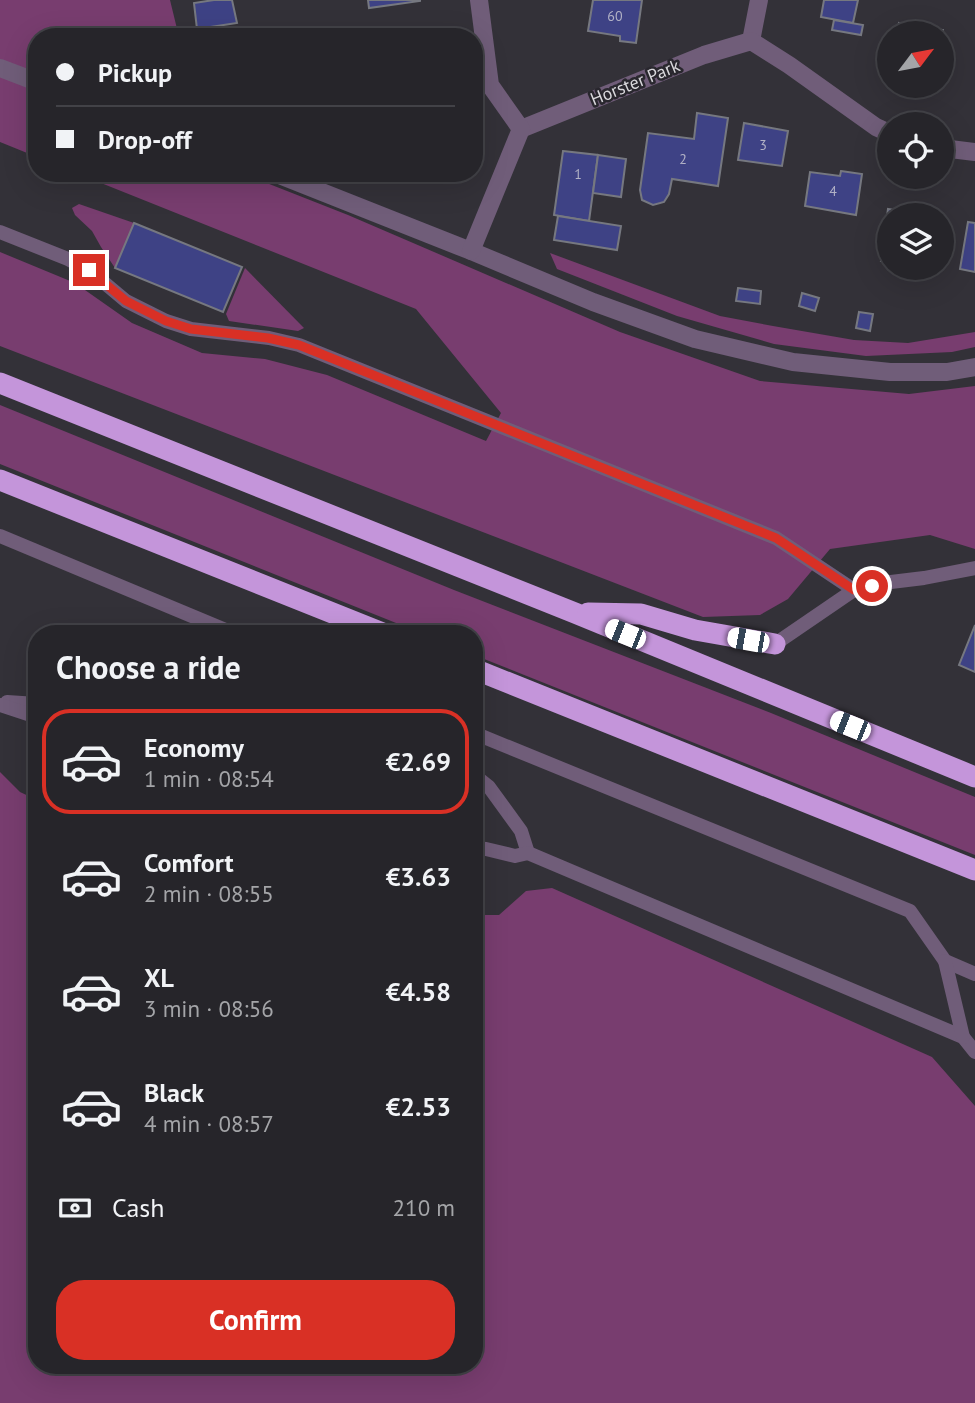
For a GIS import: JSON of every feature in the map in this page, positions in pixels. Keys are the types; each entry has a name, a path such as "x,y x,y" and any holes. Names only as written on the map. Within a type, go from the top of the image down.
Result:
{"highway":[{"path":"0,383 975,776"},
{"path":"0,480 362,625"},
{"path":"575,613 641,614 695,630 775,644"},
{"path":"483,673 975,870"}],"street":[{"path":"471,251 521,129 491,85 480,0"},
{"path":"759,0 751,41 877,127"},
{"name":"Horster Park","path":"521,129 704,55 751,41"},
{"path":"0,68 28,79"},
{"path":"954,149 975,152"},
{"path":"297,182 593,302 695,339 793,362 890,372 947,372 975,366"}],"lane":[{"path":"0,232 79,264 126,301 166,321 191,329 268,338 299,345 776,538 854,590"},
{"path":"0,536 213,625"},
{"path":"775,644 854,590 975,568"},
{"path":"0,703 28,704"},
{"path":"0,703 28,714"},
{"path":"483,737 910,911 945,961 963,1037 975,1052"},
{"path":"483,782 521,831 528,853"},
{"path":"483,849 515,856 528,853 963,1037"},
{"path":"945,961 975,974"}],"shaded area":[{"path":"0,0 170,0 177,28 28,28 28,153 0,142"},
{"path":"98,182 264,182 348,215 620,332 760,381 909,394 975,386 975,549 930,535 830,549 788,599 760,615 703,617 0,346 0,252 75,283 132,323 202,353 265,359 327,375 486,441 501,413 416,309"},
{"path":"79,204 134,223 115,268 92,231 75,215 72,208"},
{"path":"550,253 720,316 854,340 908,343 975,332 975,347 952,352 866,356 774,344 677,316 557,269"},
{"path":"245,268 304,328 298,331 229,321 226,314"},
{"path":"0,405 454,590 771,713 975,797 975,855 483,659 483,625 401,625 0,464"},
{"path":"0,772 20,792 28,796 28,1374 483,1374 483,915 499,915 526,891 552,888 932,1057 975,1106 975,1403 0,1403"}],"building":[{"path":"232,0 237,23 197,28 194,3"},
{"path":"368,0 420,0 420,1 369,8"},
{"path":"593,0 642,0 636,43 620,41 620,36 588,31"},
{"path":"824,0 858,0 853,23 821,17"},
{"path":"834,20 863,25 861,35 832,30"},
{"path":"697,113 728,118 718,186 672,179 664,202 653,205 642,200 640,190 648,133 694,139"},
{"path":"744,123 788,131 782,166 738,160"},
{"path":"563,151 598,155 589,221 554,215"},
{"path":"598,155 626,159 621,197 593,193"},
{"path":"841,171 862,174 856,215 805,206 810,172 840,176"},
{"path":"558,216 621,226 617,250 554,240"},
{"path":"968,222 975,223 975,272 960,269"},
{"path":"134,223 242,267 223,312 115,268"},
{"path":"738,288 761,291 760,304 736,301"},
{"path":"802,293 819,298 815,311 799,306"},
{"path":"859,312 873,314 870,331 856,328"},
{"path":"975,625 975,672 959,665"}],"route":[{"path":"89,270 126,301 166,321 191,329 268,338 299,345 776,538 854,590 872,586"}]}
